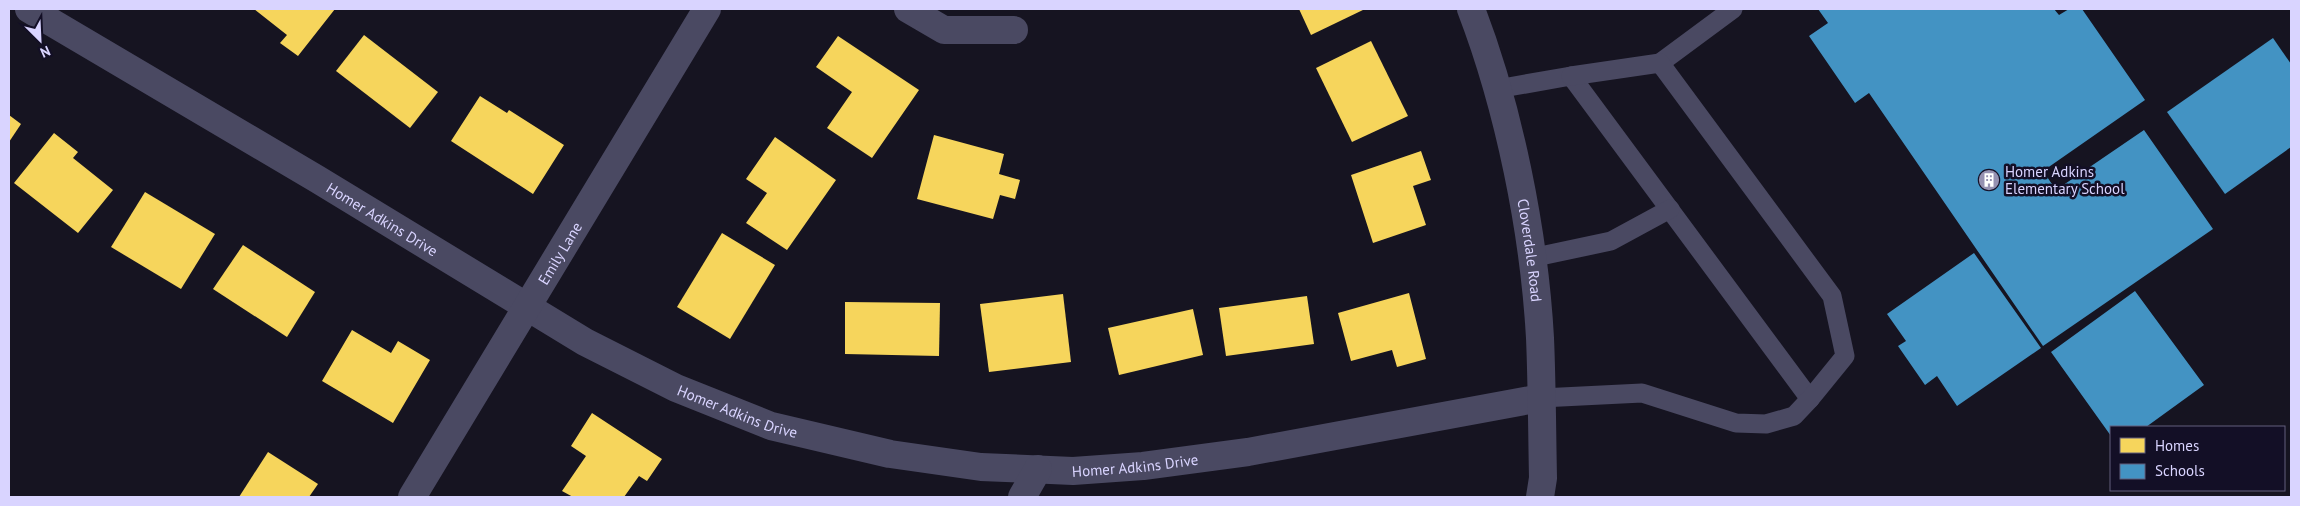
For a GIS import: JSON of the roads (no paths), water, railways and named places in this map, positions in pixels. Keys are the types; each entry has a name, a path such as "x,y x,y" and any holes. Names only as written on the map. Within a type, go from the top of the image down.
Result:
{"street":[{"name":"Homer Adkins Drive","path":"29,9 317,179 585,342 676,388 771,426 890,454 981,467 1073,471 1143,466 1248,452 1541,398"},
{"name":"Emily Lane","path":"412,497 707,9"},
{"path":"908,9 944,30 1014,30"},
{"name":"Cloverdale Road","path":"1471,9 1487,51 1511,143 1531,258 1540,337 1543,478 1540,497"},
{"path":"1022,497 1038,469"}],"lane":[{"path":"1497,89 1660,63 1733,9"},
{"path":"1541,398 1642,393 1736,423 1766,424 1794,416 1810,400 1845,356 1832,296 1660,63"},
{"path":"1571,76 1810,400"},
{"path":"1531,258 1611,241 1670,209"}],"place":[{"name":"Homer Adkins Elementary School","path":"1989,180"}]}
